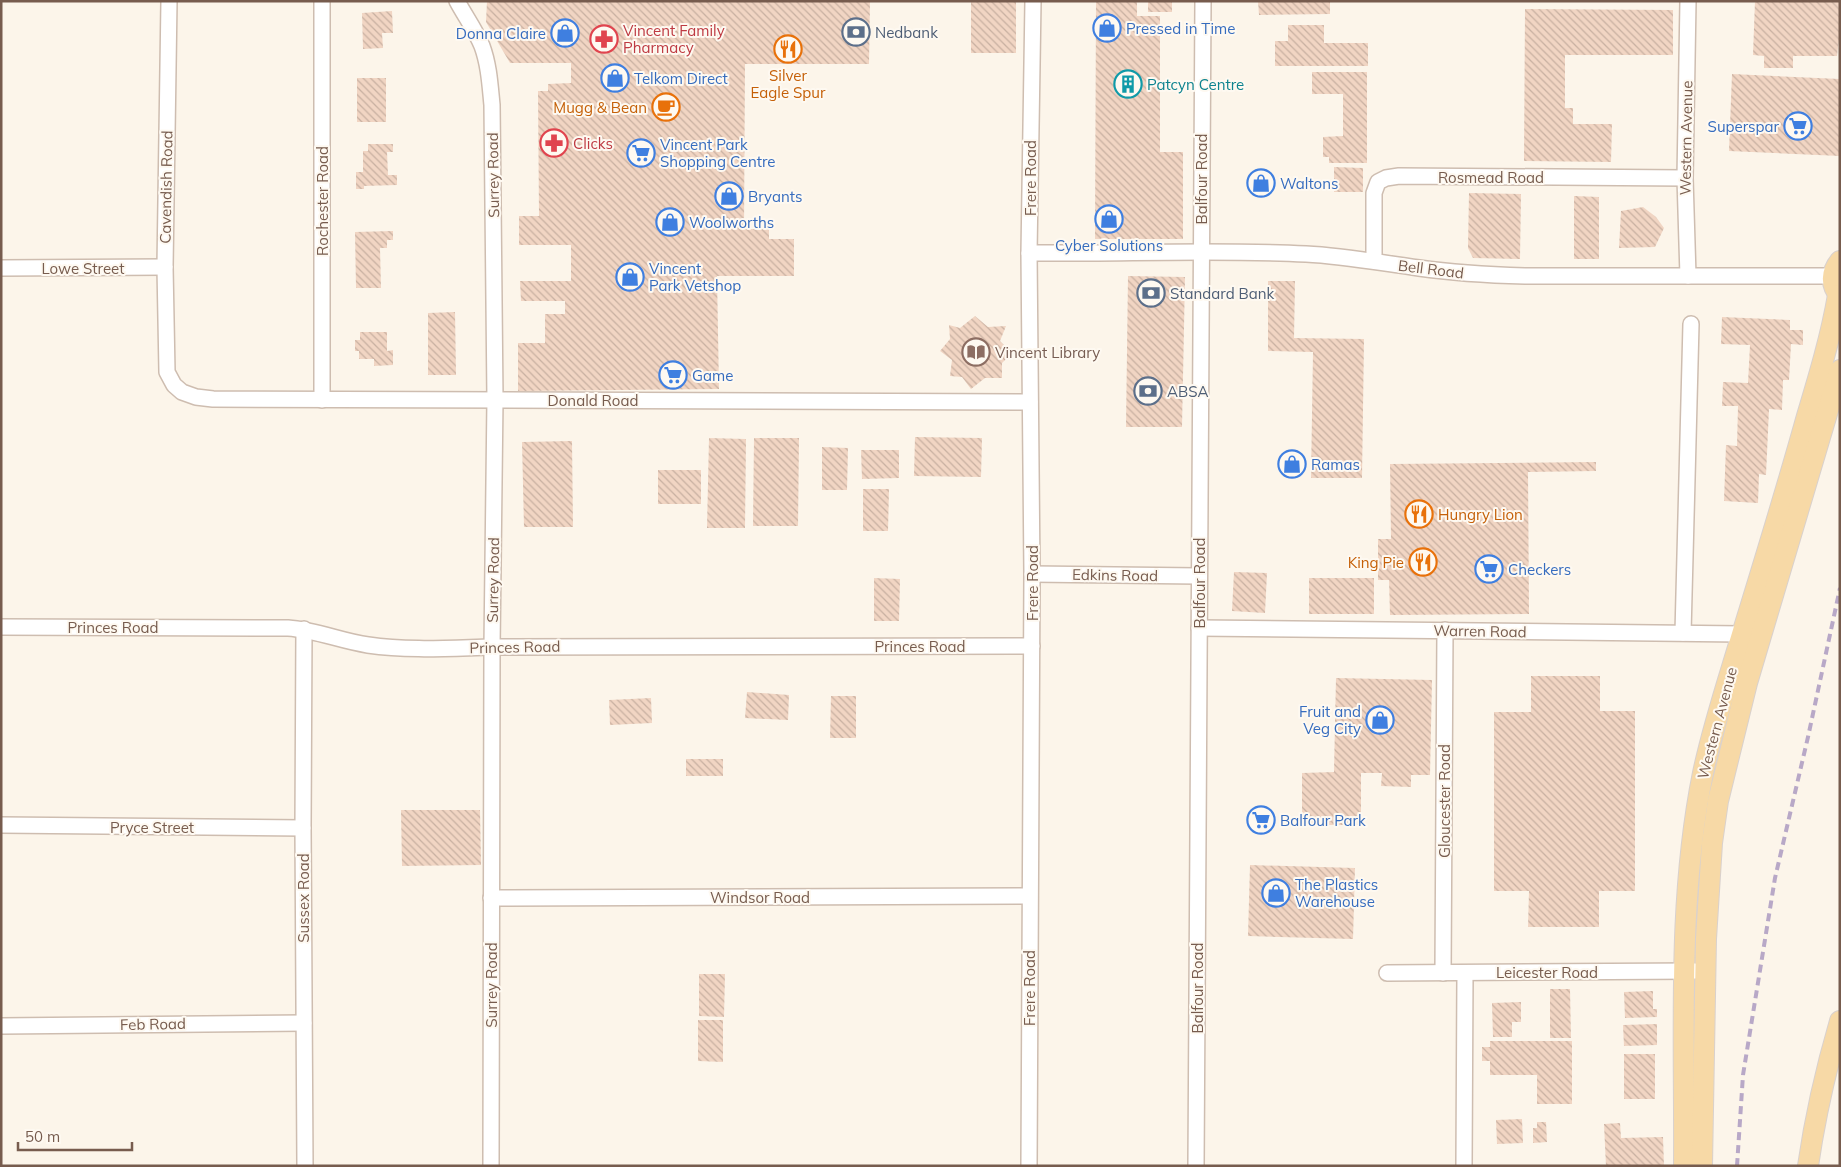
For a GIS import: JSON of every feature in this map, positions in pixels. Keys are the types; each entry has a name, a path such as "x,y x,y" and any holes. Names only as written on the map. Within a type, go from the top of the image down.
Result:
{"main road":[{"name":"Western Avenue","path":"1702,1166 1706,971 1712,843 1718,801 1737,720 1751,635 1827,349 1838,282"},
{"name":"Western Avenue","path":"1684,1166 1685,972 1689,869 1695,814 1723,696 1751,635 1840,370"},
{"path":"1808,1166 1814,1124 1825,1074 1840,1021"}],"street":[{"name":"Cavendish Road","path":"167,372 165,267 169,1"},
{"name":"Rochester Road","path":"322,1 322,400"},
{"name":"Surrey Road","path":"457,1 481,44 485,55 489,71 492,105 495,399 492,646 491,1166"},
{"name":"Frere Road","path":"1029,1166 1032,574 1029,253 1033,1"},
{"name":"Balfour Road","path":"1196,1166 1198,576 1203,1"},
{"name":"Western Avenue","path":"1688,1 1685,178 1688,276"},
{"name":"Rosmead Road","path":"1374,261 1374,193 1378,182 1386,178 1399,176 1685,178"},
{"name":"Bell Road","path":"1029,253 1303,254 1342,256 1419,268 1476,274 1688,276 1838,282"},
{"name":"Lowe Street","path":"1,268 165,267"},
{"path":"1684,633 1691,324"},
{"name":"Donald Road","path":"167,372 174,385 182,392 196,397 214,399 1030,402"},
{"name":"Edkins Road","path":"1032,574 1198,576"},
{"name":"Princes Road","path":"1,627 288,628 304,629 371,646 408,649 492,646 1032,646"},
{"name":"Warren Road","path":"1199,628 1751,635"},
{"name":"Sussex Road","path":"304,629 304,1166"},
{"name":"Gloucester Road","path":"1443,972 1445,630"},
{"name":"Pryce Street","path":"1,826 303,828"},
{"name":"Windsor Road","path":"492,898 1029,896"},
{"name":"Leicester Road","path":"1387,973 1706,971"},
{"path":"1464,1166 1465,973"},
{"name":"Feb Road","path":"1,1026 304,1023"}],"building":[{"name":"Vincent Park Shopping Centre","path":"487,1 870,1 869,64 745,64 744,229 769,229 769,239 794,239 794,276 717,276 719,389 518,391 518,343 545,343 545,314 565,314 565,301 521,301 520,281 571,281 571,245 519,245 519,216 539,216 538,91 548,91 548,84 571,83 571,63 510,63 486,22"},
{"path":"971,1 1016,1 1016,53 971,53"},
{"name":"Patcyn Centre","path":"1096,1 1137,1 1137,16 1160,16 1160,152 1183,152 1183,239 1095,239"},
{"path":"1148,1 1172,1 1172,12 1148,12"},
{"path":"1258,1 1330,1 1330,14 1259,15"},
{"path":"1755,1 1840,1 1840,31 1837,56 1793,56 1793,68 1764,68 1764,56 1753,55"},
{"path":"1525,9 1673,10 1673,55 1565,55 1565,108 1573,108 1573,124 1612,124 1611,162 1524,161"},
{"path":"392,11 393,33 382,33 383,48 363,49 362,13"},
{"path":"1288,25 1324,25 1324,43 1368,43 1368,66 1275,66 1275,41 1288,41"},
{"path":"1312,72 1367,72 1367,163 1329,163 1329,157 1323,157 1323,137 1343,136 1343,94 1312,94"},
{"path":"1732,74 1840,79 1840,156 1729,151"},
{"path":"357,78 386,78 386,122 357,122"},
{"path":"368,144 393,144 393,152 387,152 388,175 397,175 397,185 364,186 364,189 356,189 356,172 363,172 363,151 368,151"},
{"path":"1334,167 1363,168 1363,192 1334,192"},
{"path":"1469,193 1521,194 1520,259 1473,258 1468,248"},
{"path":"1574,196 1599,197 1599,259 1574,259"},
{"path":"1643,207 1656,217 1664,228 1655,247 1619,248 1621,211"},
{"path":"393,231 393,240 387,240 387,248 380,248 381,288 356,288 355,232"},
{"path":"1128,276 1185,277 1182,427 1126,427"},
{"path":"1268,281 1295,281 1294,338 1364,339 1362,478 1311,478 1313,352 1268,351"},
{"path":"455,312 456,375 428,375 428,313"},
{"name":"Vincent Library","path":"975,316 988,327 1006,326 1000,341 1012,353 1002,363 1002,378 985,378 971,389 962,377 950,376 952,360 940,351 950,339 949,325 960,328"},
{"path":"1722,317 1790,320 1790,330 1803,330 1803,345 1791,344 1789,380 1783,380 1782,410 1769,409 1766,475 1759,474 1758,503 1724,501 1726,445 1737,446 1738,406 1722,406 1723,382 1748,383 1750,345 1721,344"},
{"path":"360,332 387,332 387,351 393,350 393,365 374,366 374,359 359,359 359,351 355,351 355,340 360,340"},
{"path":"915,437 982,438 981,477 914,476"},
{"path":"709,438 746,439 745,528 707,528"},
{"path":"754,438 799,438 798,526 753,526"},
{"path":"572,441 573,527 524,527 522,442"},
{"path":"822,447 848,448 847,490 822,490"},
{"path":"861,450 899,450 899,478 862,479"},
{"path":"1596,462 1596,471 1528,472 1529,614 1390,615 1389,580 1378,580 1378,539 1391,539 1390,464"},
{"path":"658,470 701,470 701,504 658,504"},
{"path":"863,489 889,489 888,531 863,531"},
{"path":"1234,572 1267,573 1265,613 1232,611"},
{"path":"874,578 900,579 899,621 874,621"},
{"path":"1309,578 1374,578 1374,614 1309,614"},
{"path":"1531,676 1600,676 1600,711 1635,711 1635,891 1599,891 1599,927 1528,927 1529,891 1494,891 1494,712 1531,712"},
{"path":"1336,678 1432,680 1430,775 1411,775 1411,787 1381,786 1382,773 1361,773 1361,825 1302,825 1302,773 1334,772"},
{"path":"747,692 789,695 788,720 745,718"},
{"path":"831,696 856,696 856,738 830,738"},
{"path":"651,698 652,723 610,725 609,700"},
{"path":"686,759 723,759 723,776 686,776"},
{"path":"401,810 480,810 481,865 402,866"},
{"path":"1250,865 1355,868 1353,939 1248,936"},
{"path":"699,974 725,974 724,1017 699,1016"},
{"path":"1550,989 1570,989 1571,1038 1550,1038"},
{"path":"1653,991 1653,1009 1657,1009 1657,1017 1625,1018 1624,992"},
{"path":"1521,1002 1521,1022 1512,1022 1512,1037 1493,1037 1492,1003"},
{"path":"698,1020 723,1020 723,1062 698,1061"},
{"path":"1657,1024 1657,1045 1624,1046 1623,1025"},
{"path":"1490,1041 1572,1041 1572,1104 1537,1104 1537,1075 1490,1075 1490,1061 1482,1061 1482,1047 1490,1047"},
{"path":"1624,1054 1655,1054 1655,1099 1624,1099"},
{"path":"1522,1119 1523,1143 1497,1144 1496,1120"},
{"path":"1537,1122 1546,1122 1547,1142 1533,1143 1533,1128 1537,1128"},
{"path":"1620,1123 1621,1138 1663,1137 1664,1166 1606,1166 1604,1124"}],"railway":[{"path":"1737,1166 1743,1075 1775,878 1840,588"}],"place":[{"name":"Pressed in Time","path":"1107,28"},
{"name":"Nedbank","path":"856,32"},
{"name":"Donna Claire","path":"565,33"},
{"name":"Vincent Family Pharmacy","path":"604,39"},
{"name":"Silver Eagle Spur","path":"788,49"},
{"name":"Telkom Direct","path":"615,78"},
{"name":"Patcyn Centre","path":"1128,84"},
{"name":"Mugg & Bean","path":"666,107"},
{"name":"Superspar","path":"1798,126"},
{"name":"Clicks","path":"554,143"},
{"name":"Vincent Park Shopping Centre","path":"641,153"},
{"name":"Waltons","path":"1261,183"},
{"name":"Bryants","path":"729,196"},
{"name":"Cyber Solutions","path":"1109,219"},
{"name":"Woolworths","path":"670,222"},
{"name":"Vincent Park Vetshop","path":"630,277"},
{"name":"Standard Bank","path":"1151,293"},
{"name":"Vincent Library","path":"976,352"},
{"name":"Game","path":"673,375"},
{"name":"ABSA","path":"1148,391"},
{"name":"Ramas","path":"1292,464"},
{"name":"Hungry Lion","path":"1419,514"},
{"name":"King Pie","path":"1423,562"},
{"name":"Checkers","path":"1489,569"},
{"name":"Fruit and Veg City","path":"1380,720"},
{"name":"Balfour Park","path":"1261,820"},
{"name":"The Plastics Warehouse","path":"1276,893"}]}
